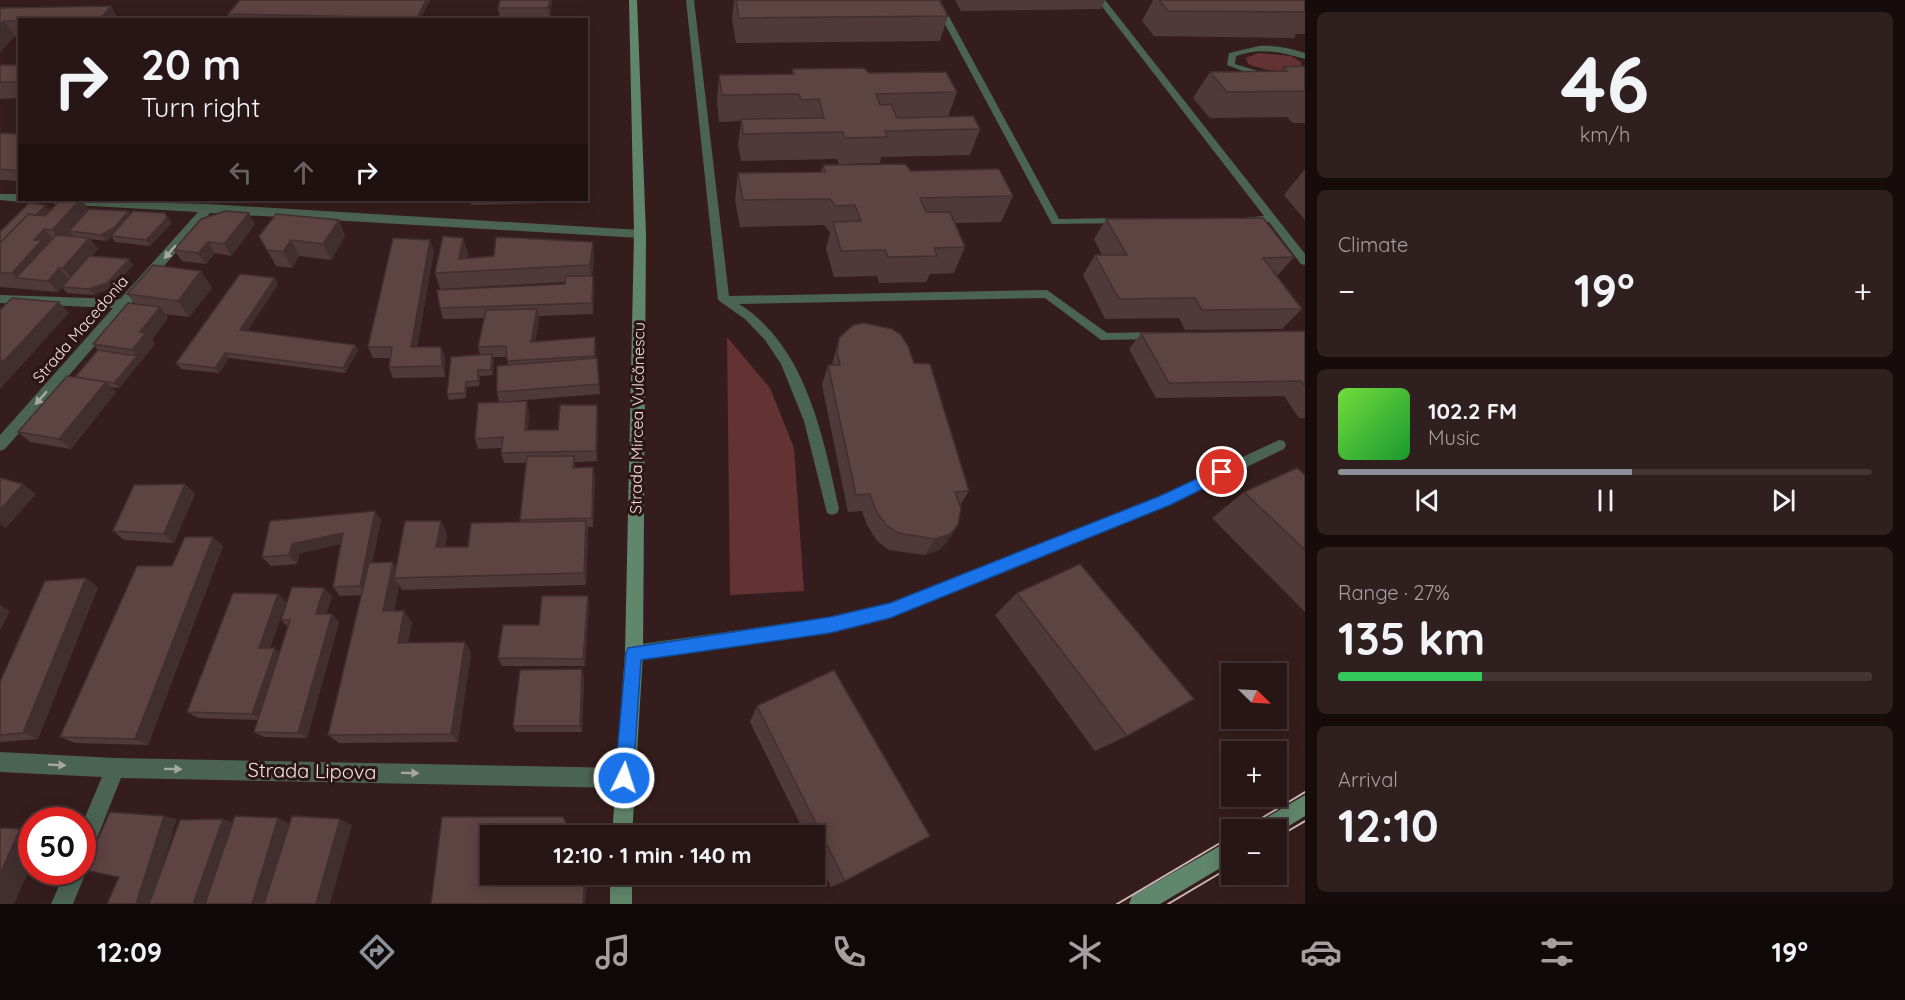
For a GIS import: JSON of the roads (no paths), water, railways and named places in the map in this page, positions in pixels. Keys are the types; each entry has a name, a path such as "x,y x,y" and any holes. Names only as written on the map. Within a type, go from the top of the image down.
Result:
{"main road":[{"name":"Strada Mircea Vulcănescu","path":"622,825 634,653 640,234 633,0"},
{"path":"1282,819 1305,805"},
{"path":"1140,904 1221,856"}],"street":[{"path":"0,197 18,198"},
{"path":"74,201 640,234"},
{"name":"Strada Macedonia","path":"0,445 208,208"},
{"path":"0,299 123,304"},
{"name":"Strada Lipova","path":"0,762 115,768 624,778"},
{"path":"96,816 115,768"},
{"path":"62,904 70,885"}],"lane":[{"path":"690,0 724,300"},
{"path":"936,0 1056,222 1135,221"},
{"path":"1101,0 1305,261"},
{"path":"1269,77 1231,65 1232,55 1246,48 1269,48 1291,51 1305,56"},
{"path":"1238,220 1272,219"},
{"path":"724,300 1047,294 1105,337 1164,336"},
{"path":"724,300 740,307 758,321 794,379 818,440 832,509"},
{"path":"634,653 840,623 890,611 1165,500 1278,445"}],"tram line":[{"path":"1260,819 1305,792"},
{"path":"1287,832 1305,821"},
{"path":"1117,904 1221,843"},
{"path":"1168,904 1221,873"}]}
